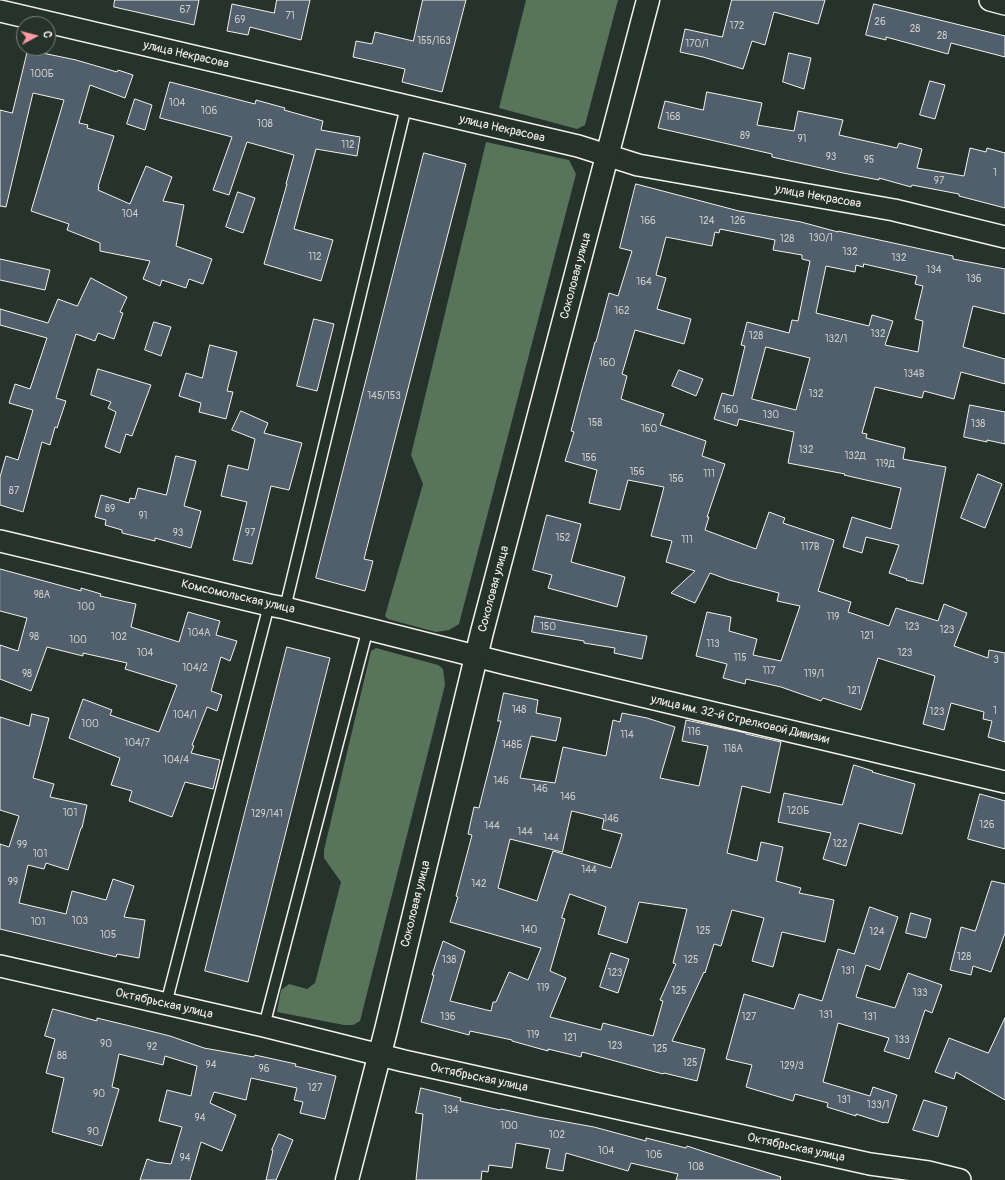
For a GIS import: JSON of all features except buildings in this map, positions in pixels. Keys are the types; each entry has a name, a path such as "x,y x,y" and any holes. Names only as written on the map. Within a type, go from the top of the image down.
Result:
{"main road":[{"name":"Соколовая улица","path":"347,1180 476,656 648,0"}],"street":[{"path":"990,0 1005,4"},
{"name":"улица Некрасова","path":"0,11 578,146 638,165 894,210 1005,237"},
{"name":"Комсомольская улица","path":"0,541 368,628 476,656"},
{"name":"улица им. 32-й Стрелковой Дивизии","path":"476,656 1004,779"},
{"name":"Октябрьская улица","path":"0,966 264,1026 379,1055 870,1164 904,1175 928,1172 960,1180"}],"lane":[{"path":"166,1004 277,607 406,107"},
{"path":"264,1026 368,628"}],"green space":[{"path":"526,0 618,0 585,125 577,129 499,108"},
{"path":"486,142 569,160 576,174 459,624 449,630 436,632 388,619 385,616 423,484 411,455"},
{"path":"376,648 438,665 443,669 445,685 360,1021 353,1025 344,1025 277,1012 281,990 289,984 307,989 315,983 341,882 324,858 324,850 371,651"}]}
